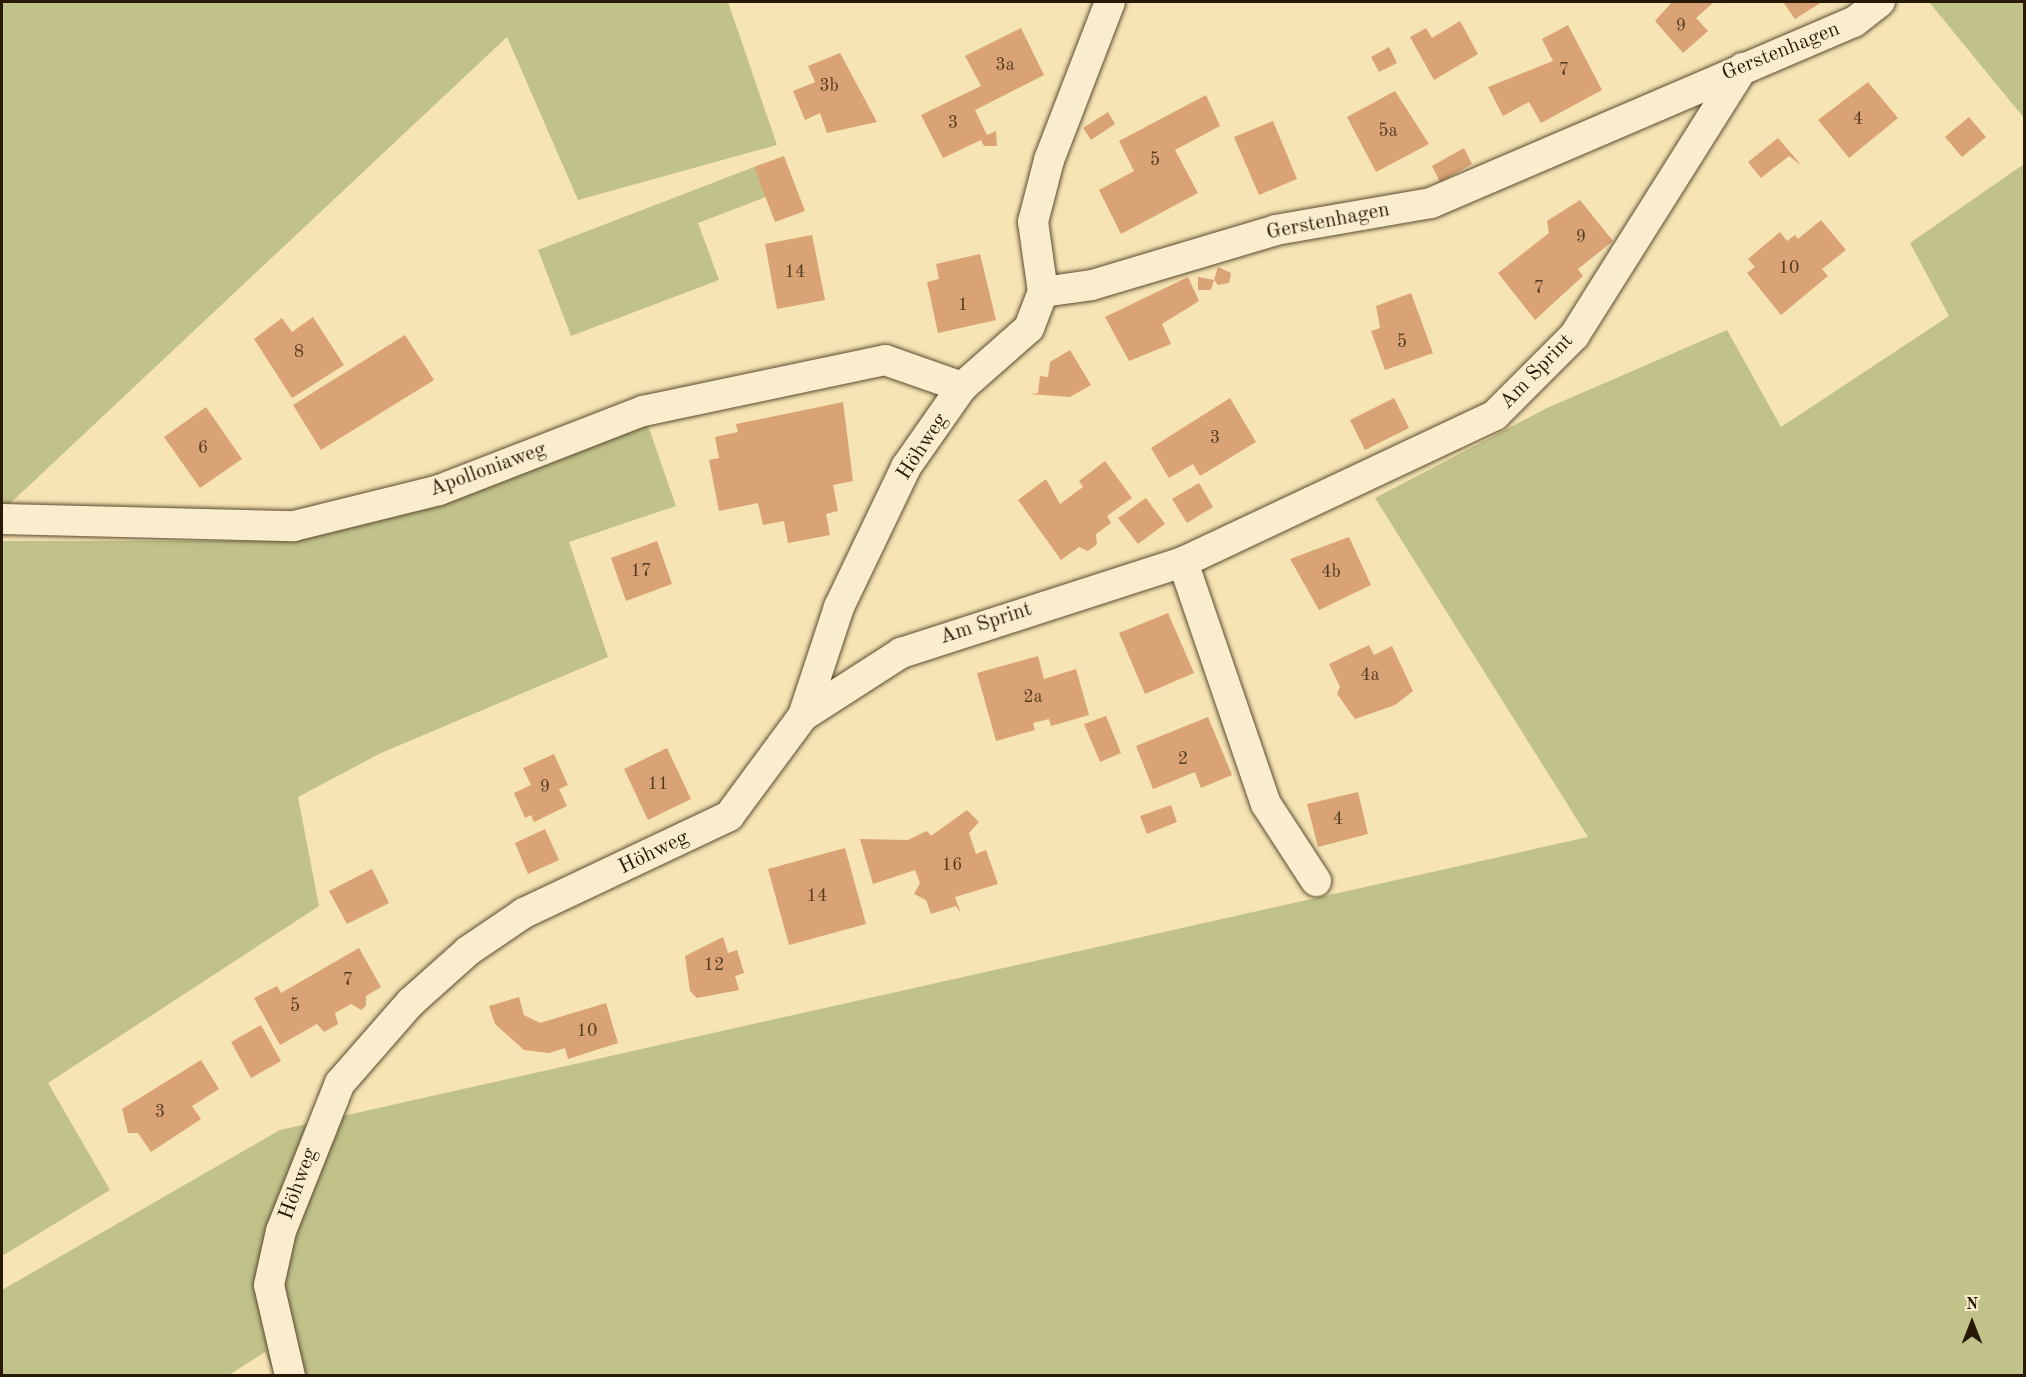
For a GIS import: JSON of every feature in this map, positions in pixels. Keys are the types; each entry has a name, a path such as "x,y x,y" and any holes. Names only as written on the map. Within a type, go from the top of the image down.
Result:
{"street":[{"path":"1043,292 1033,222 1049,160 1110,2"},
{"name":"Gerstenhagen","path":"1043,292 1092,285 1276,230 1431,203 1854,22 1880,2"},
{"name":"Am Sprint","path":"803,716 901,652 1183,562 1496,415 1574,336 1743,68"},
{"name":"Höhweg","path":"290,1376 268,1285 281,1231 340,1083 411,1002 468,951 514,919 729,816 803,716 844,596 906,467 963,387 1029,328 1043,292"},
{"name":"Apolloniaweg","path":"2,519 294,526 439,490 643,411 862,364 885,360 963,387"},
{"path":"1183,562 1266,804 1316,881"}],"green space":[{"path":"2,2 728,2 777,145 578,200 507,37 2,511"},
{"path":"1929,2 2024,2 2024,118"},
{"path":"2024,164 2024,1375 275,1376 265,1352 229,1375 2,1376 2,1290 280,1130 1588,837 1375,498 1547,408 1727,330 1781,427 1949,316 1910,243"},
{"path":"754,167 766,197 698,223 719,280 571,336 538,250"},
{"path":"643,411 676,506 569,542 608,657 381,753 298,797 319,906 48,1083 110,1190 2,1256 2,541 284,541"}],"building":[{"path":"1672,2 1714,2 1696,18 1708,31 1683,53 1655,21"},
{"path":"1783,2 1822,2 1795,19"},
{"path":"1460,21 1478,54 1434,80 1410,37 1426,28 1432,38"},
{"path":"1568,25 1602,90 1541,123 1529,102 1503,116 1488,87 1553,61 1542,39"},
{"path":"1021,28 1044,75 975,110 987,135 996,131 997,146 984,146 981,140 943,158 921,115 981,86 965,56"},
{"path":"1389,47 1397,63 1379,72 1371,57"},
{"path":"840,53 877,122 827,133 820,113 805,120 793,91 815,82 808,66"},
{"path":"1868,82 1898,118 1849,158 1818,120"},
{"path":"1395,91 1429,144 1376,172 1347,117"},
{"path":"1206,95 1220,126 1175,150 1198,193 1121,234 1099,190 1134,171 1119,141"},
{"path":"1108,112 1115,124 1091,140 1083,128"},
{"path":"1969,117 1986,137 1962,157 1945,137"},
{"path":"1273,121 1297,179 1259,195 1234,137"},
{"path":"1778,138 1802,166 1789,156 1761,178 1748,162"},
{"path":"1464,148 1472,164 1440,182 1432,166"},
{"path":"784,156 805,211 775,222 754,167"},
{"path":"1580,200 1613,241 1578,269 1583,276 1535,320 1498,273 1549,233 1547,221"},
{"path":"1821,220 1846,250 1822,269 1828,276 1781,315 1747,273 1755,267 1748,259 1780,232 1787,241 1795,235 1798,239"},
{"path":"812,235 825,300 777,309 765,244"},
{"path":"980,254 996,320 938,333 927,282 939,279 936,264"},
{"path":"1218,267 1231,273 1229,283 1218,285 1214,280"},
{"path":"1188,277 1199,301 1162,324 1171,344 1129,361 1105,317"},
{"path":"1198,277 1214,280 1211,290 1198,290"},
{"path":"1411,293 1433,353 1385,370 1371,331 1380,328 1376,306"},
{"path":"313,317 344,365 292,398 254,339 282,318 292,332"},
{"path":"405,335 434,380 321,450 293,405"},
{"path":"1070,350 1091,385 1070,397 1030,394 1038,393 1040,376 1048,377 1050,362"},
{"path":"1230,398 1256,442 1200,476 1193,464 1169,478 1151,448"},
{"path":"1394,398 1409,428 1365,450 1350,420"},
{"path":"843,402 853,481 833,485 838,511 826,514 830,535 788,543 784,521 763,525 758,503 719,511 709,460 719,458 715,437 738,432 736,424"},
{"path":"206,407 242,459 200,488 164,437"},
{"path":"1105,461 1132,498 1107,516 1111,523 1096,534 1097,544 1088,551 1079,547 1061,560 1018,500 1046,479 1060,504 1083,487 1079,481"},
{"path":"1199,483 1213,507 1187,523 1172,499"},
{"path":"1146,498 1165,524 1138,544 1118,518"},
{"path":"1349,537 1371,585 1319,610 1290,559"},
{"path":"657,541 672,584 626,601 611,558"},
{"path":"1168,613 1194,673 1145,694 1119,633"},
{"path":"1369,645 1374,655 1392,646 1413,691 1395,705 1355,719 1337,694 1340,687 1329,664"},
{"path":"1038,656 1044,679 1076,669 1089,715 1051,726 1049,719 1033,723 1035,730 996,741 977,673"},
{"path":"1106,716 1121,753 1100,762 1084,724"},
{"path":"1208,717 1232,775 1201,788 1195,772 1153,789 1136,746"},
{"path":"667,748 691,799 648,820 624,769"},
{"path":"554,754 568,785 559,789 567,806 534,822 531,815 525,818 514,793 531,785 523,768"},
{"path":"1358,792 1368,834 1318,847 1307,804"},
{"path":"1171,805 1177,822 1147,834 1140,816"},
{"path":"967,810 979,822 969,833 976,854 986,850 998,884 955,897 961,913 956,906 931,914 926,900 914,894 920,883 915,870 873,884 860,839 908,840 927,831 931,836"},
{"path":"545,829 559,860 528,874 515,843"},
{"path":"845,848 866,924 789,945 768,869"},
{"path":"372,869 389,903 347,924 329,891"},
{"path":"723,937 728,953 737,950 744,973 735,976 739,990 697,998 690,991 685,956"},
{"path":"359,948 381,987 366,996 366,1006 361,1010 351,1004 335,1013 338,1024 324,1032 317,1024 280,1045 254,998 277,986 281,993"},
{"path":"519,997 524,1015 540,1023 606,1003 618,1043 568,1059 565,1048 549,1053 524,1050 495,1024 489,1006"},
{"path":"261,1025 281,1061 251,1078 231,1042"},
{"path":"201,1060 219,1089 192,1106 201,1119 151,1152 138,1133 128,1133 122,1109"}]}
